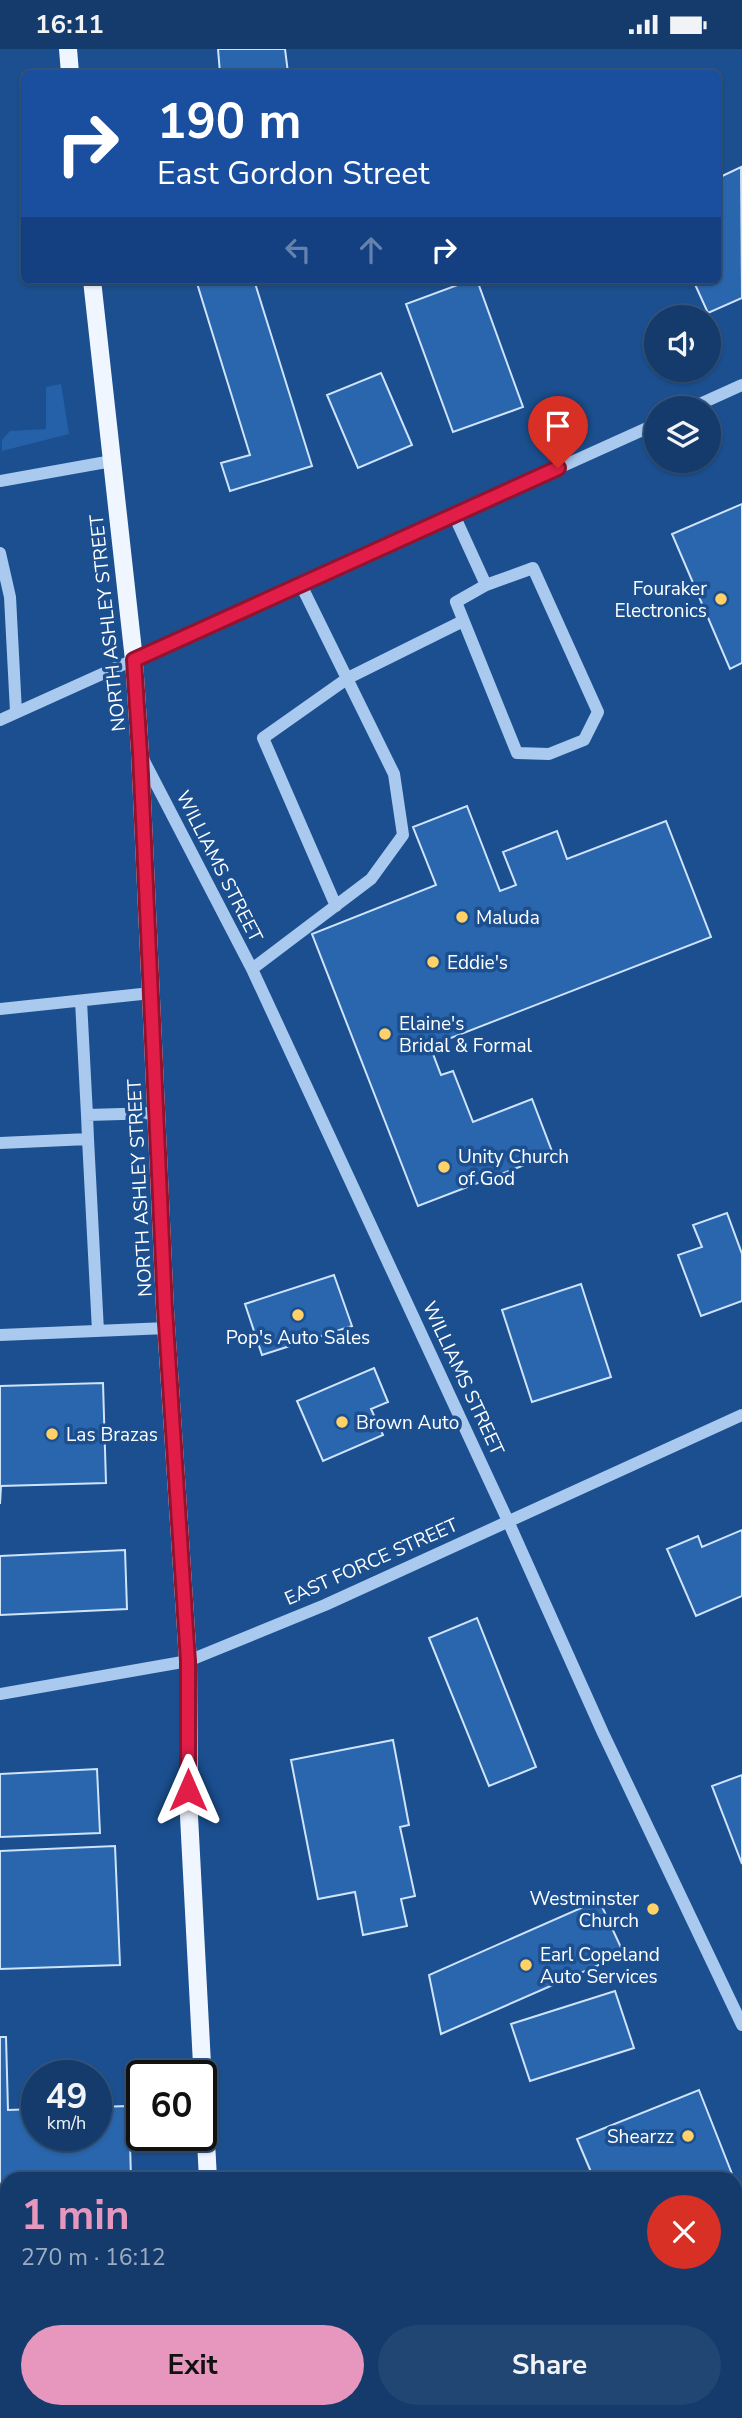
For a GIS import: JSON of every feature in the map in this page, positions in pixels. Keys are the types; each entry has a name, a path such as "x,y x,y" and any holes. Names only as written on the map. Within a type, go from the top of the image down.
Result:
{"main road":[{"path":"68,49 70,70"},
{"name":"NORTH ASHLEY STREET","path":"92,284 134,660 140,753 167,1328 188,1661 189,1816 208,2172"}],"street":[{"path":"718,396 742,385"},
{"path":"0,720 644,429"},
{"path":"0,481 112,461"},
{"path":"454,515 486,585"},
{"path":"0,553 10,597 16,712"},
{"path":"533,568 598,712 584,740 549,754 517,753 456,602 486,585 533,568"},
{"path":"252,969 371,879 403,835 394,774 301,585"},
{"path":"337,906 263,738 348,678 463,621"},
{"name":"WILLIAMS STREET","path":"140,753 252,969 508,1521 603,1733 742,2025"},
{"path":"0,1009 151,993"},
{"path":"81,1001 98,1331"},
{"path":"87,1115 156,1113"},
{"path":"0,1143 88,1139"},
{"path":"0,1335 167,1328"},
{"name":"EAST FORCE STREET","path":"0,1694 188,1661 325,1605 742,1415"}],"shaded area":[{"path":"61,384 69,434 2,451 2,440 10,431 46,429 46,387"}],"building":[{"path":"218,49 285,49 288,70 220,70"},
{"path":"741,167 742,298 721,307 721,305 704,305 695,284 721,284 721,177"},
{"path":"197,284 255,284 312,466 230,491 221,463 250,455"},
{"path":"460,284 478,284 523,407 453,432 406,304"},
{"path":"381,373 412,445 358,468 327,395"},
{"name":"Fouraker Electronics","path":"742,504 742,663 730,669 672,534"},
{"path":"467,806 500,891 516,885 503,852 557,831 567,859 666,821 711,937 430,1046 441,1075 453,1071 473,1122 532,1099 553,1154 418,1206 312,934 436,885 413,827"},
{"path":"727,1213 742,1254 742,1301 701,1316 678,1255 702,1247 693,1225"},
{"name":"Pop's Auto Sales","path":"334,1275 352,1326 262,1355 245,1304"},
{"path":"581,1284 611,1377 532,1402 502,1310"},
{"name":"Brown Auto","path":"374,1368 388,1402 371,1409 383,1435 323,1461 297,1401"},
{"name":"Las Brazas","path":"103,1383 106,1483 1,1486 0,1504 0,1386"},
{"path":"742,1530 742,1596 696,1616 667,1549 698,1536 702,1547"},
{"path":"125,1550 127,1609 0,1615 0,1556"},
{"path":"477,1618 536,1767 489,1786 429,1638"},
{"path":"393,1740 409,1825 400,1827 415,1896 401,1899 407,1926 363,1935 355,1892 318,1899 291,1760"},
{"path":"97,1769 100,1833 0,1837 0,1774"},
{"path":"742,1775 742,1864 712,1786"},
{"path":"115,1846 120,1965 0,1969 0,1851"},
{"name":"Earl Copeland Auto Services","path":"599,1900 624,1954 441,2034 429,1975"},
{"path":"615,1991 634,2048 530,2081 511,2024"},
{"path":"0,2037 6,2037 8,2110 21,2110 21,2151 112,2151 112,2107 126,2106 126,2151 130,2151 131,2172 0,2172"},
{"path":"699,2090 731,2172 591,2172 577,2139"}],"place":[{"name":"Fouraker Electronics","path":"721,599"},
{"name":"Maluda","path":"462,917"},
{"name":"Eddie's","path":"433,962"},
{"name":"Elaine's Bridal & Formal","path":"385,1034"},
{"name":"Unity Church of God","path":"444,1167"},
{"name":"Pop's Auto Sales","path":"298,1315"},
{"name":"Brown Auto","path":"342,1422"},
{"name":"Las Brazas","path":"52,1434"},
{"name":"Westminster Church","path":"653,1909"},
{"name":"Earl Copeland Auto Services","path":"526,1965"},
{"name":"Shearzz","path":"688,2136"}],"route":[{"path":"188,1790 188,1661 165,1308 134,660 558,468"}]}
